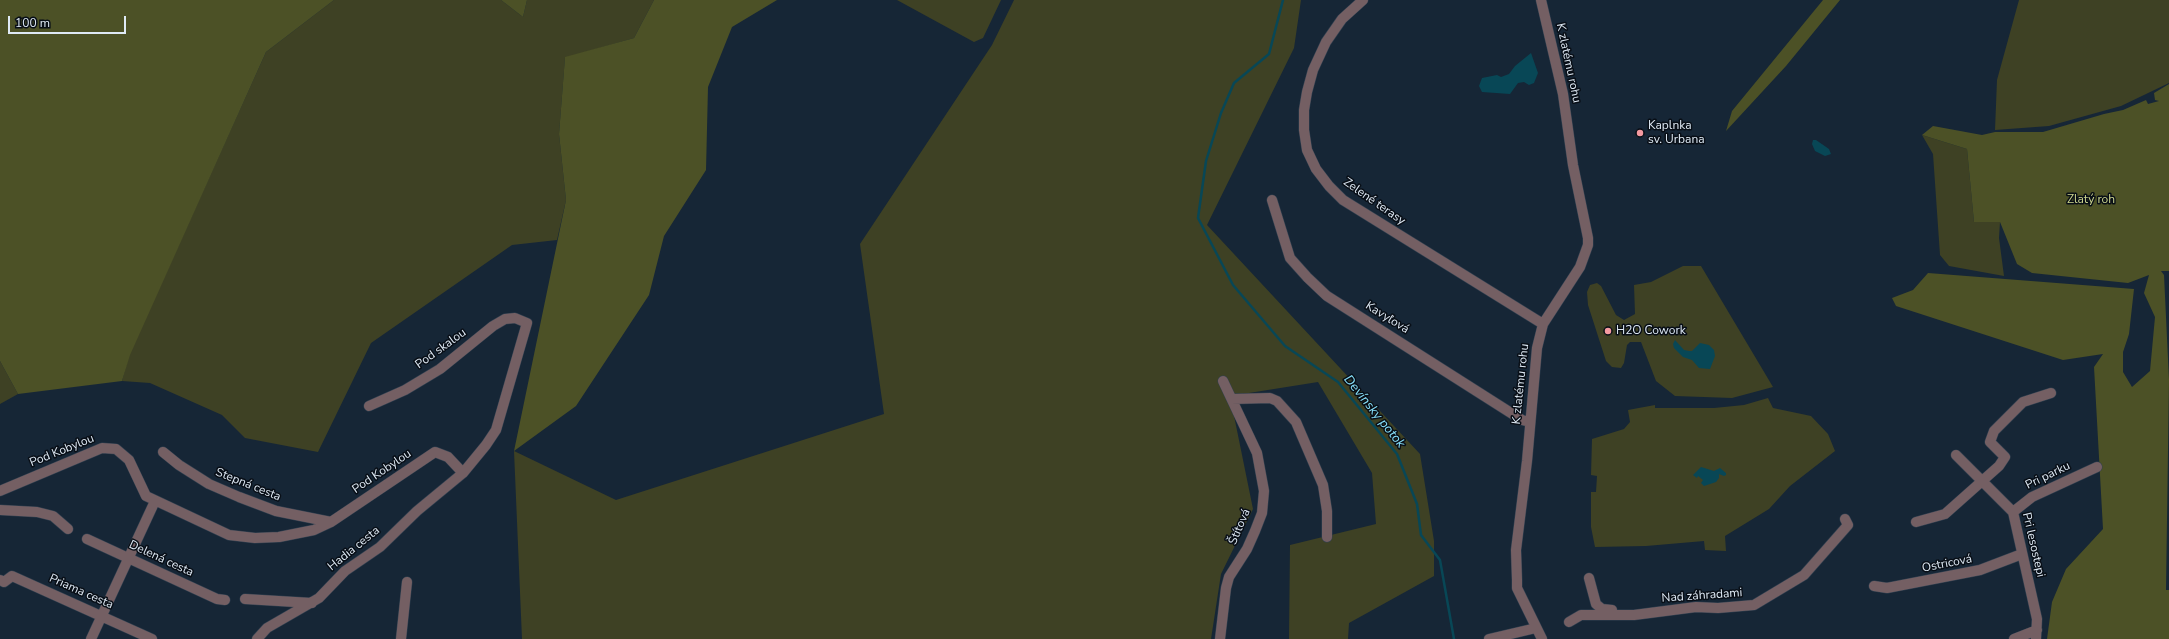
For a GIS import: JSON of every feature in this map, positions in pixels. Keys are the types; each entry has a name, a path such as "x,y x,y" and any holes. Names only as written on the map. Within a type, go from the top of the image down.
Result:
{"street":[{"name":"Zelené terasy","path":"1363,0 1342,19 1326,42 1314,70 1307,92 1304,110 1304,130 1307,150 1316,169 1329,186 1343,200 1543,324"},
{"name":"K zlatému rohu","path":"1540,0 1563,94 1573,165 1588,238 1588,245 1580,267 1543,324 1537,348 1516,550 1517,588 1542,639"},
{"name":"Kavyľová","path":"1272,200 1290,258 1327,296 1522,420 1530,422"},
{"name":"Pod skalou","path":"369,406 405,390 440,369 493,326 505,319 515,318 527,323 496,430 463,473"},
{"name":"Štítová","path":"1220,639 1226,588 1229,577 1247,549 1255,531 1262,513 1264,491 1257,453 1223,381"},
{"path":"1916,522 1945,514 1999,466 2004,457 1990,442 1994,430 2023,402 2051,393"},
{"path":"1232,399 1270,398 1277,401 1296,422 1323,485 1327,511 1327,537"},
{"name":"Pod Kobylou","path":"0,491 102,448 116,449 129,460 146,496 229,535 254,538 279,537 314,530 331,522 435,452 448,457 463,473"},
{"name":"Stepná cesta","path":"163,452 179,465 209,484 239,497 276,511 331,522"},
{"name":"Pri lesostepi","path":"1956,455 2013,512 2037,619 2036,635"},
{"name":"Pri parku","path":"2013,512 2032,497 2097,467"},
{"name":"Hadia cesta","path":"257,639 267,628 319,598 344,571 380,547 417,511 463,473"},
{"path":"91,639 155,501"},
{"path":"0,510 38,512 53,516 68,529"},
{"name":"Nad záhradami","path":"1569,622 1582,615 1634,615 1696,607 1718,608 1754,605 1804,575 1848,525 1844,519"},
{"name":"Delená cesta","path":"87,539 217,599 225,600"},
{"name":"Ostricová","path":"1874,586 1887,588 1980,570 2022,554"},
{"name":"Priama cesta","path":"1,584 12,576 152,639"},
{"path":"1589,578 1598,608 1631,610 1634,615"},
{"path":"402,639 408,582"},
{"path":"245,599 312,603"},
{"path":"1489,639 1536,628"},
{"path":"2014,639 2036,635"}],"green space":[{"path":"0,0 334,0 266,52 130,355 122,381 18,394 0,361"},
{"path":"334,0 501,0 523,17 527,0 654,0 634,38 565,58 559,134 566,200 557,240 512,245 371,343 318,452 245,438 222,415 150,383 122,381 129,355 266,52"},
{"path":"501,0 527,0 523,17"},
{"path":"654,0 777,0 732,27 708,87 706,170 664,236 649,295 576,406 514,451 566,200 559,134 565,57 634,38"},
{"path":"897,0 1001,0 983,38 974,42"},
{"path":"1014,0 1301,0 1294,48 1207,225 1420,454 1434,541 1434,576 1349,623 1348,639 1289,639 1290,545 1376,524 1372,473 1318,382 1230,396 1253,509 1221,574 1211,639 522,639 514,451 616,500 884,414 860,244 992,45"},
{"path":"1823,0 1840,0 1786,66 1726,131 1732,111"},
{"path":"2019,0 2169,0 2169,83 2121,106 2049,126 1995,130 1997,80"},
{"name":"Zlatý roh","path":"2169,84 2169,271 2161,271 2164,275 2169,380 2166,590 2169,590 2169,639 2047,639 2052,602 2066,569 2103,529 2094,367 2103,354 2063,360 1896,306 1892,298 1913,290 1928,273 2134,289 2129,334 2123,352 2123,372 2132,387 2150,371 2155,317 2144,293 2149,275 2128,283 2032,273 2017,264 2000,222 1974,222 1967,149 1922,135 1933,126 1982,135 1995,132 2043,132 2123,110 2146,100 2148,104 2159,101 2155,100 2154,93"},
{"path":"1922,135 1967,149 1974,222 2000,222 1999,238 2004,276 1949,266 1940,255 1933,154"},
{"path":"1683,266 1701,266 1773,387 1732,398 1675,396 1656,381 1641,342 1630,342 1627,345 1624,363 1621,368 1612,367 1606,361 1588,305 1587,292 1590,285 1597,283 1601,286 1616,315 1624,320 1635,314 1634,285 1651,282"},
{"path":"0,361 18,394 0,404"},
{"path":"1768,398 1773,408 1811,416 1828,434 1835,451 1790,486 1769,509 1725,536 1726,551 1705,550 1704,541 1646,546 1595,547 1591,527 1591,492 1596,492 1597,476 1591,475 1592,439 1624,429 1630,422 1628,410 1655,405 1655,408 1714,408 1744,405"}],"water":[{"path":"1531,53 1538,73 1534,83 1529,85 1524,82 1518,83 1510,94 1482,92 1479,86 1482,78 1497,75 1501,77 1509,74 1515,66"},
{"path":"1813,140 1816,140 1829,149 1831,154 1825,156 1815,151 1812,144"},
{"path":"1675,340 1684,350 1689,351 1692,351 1700,343 1709,345 1714,350 1715,356 1710,369 1699,368 1692,360 1683,357 1674,348 1673,344"},
{"path":"1701,467 1714,471 1720,468 1726,473 1726,475 1724,476 1719,474 1719,478 1716,482 1704,486 1701,483 1703,480 1698,476 1697,478 1693,475"}],"waterway":[{"name":"Devínsky potok","path":"1283,0 1269,54 1234,83 1221,113 1206,161 1198,218 1233,285 1285,346 1338,382 1397,454 1417,504 1421,535 1440,560 1454,639"}],"place":[{"name":"Kaplnka sv. Urbana","path":"1640,133"},
{"name":"H2O Cowork","path":"1608,331"}]}
